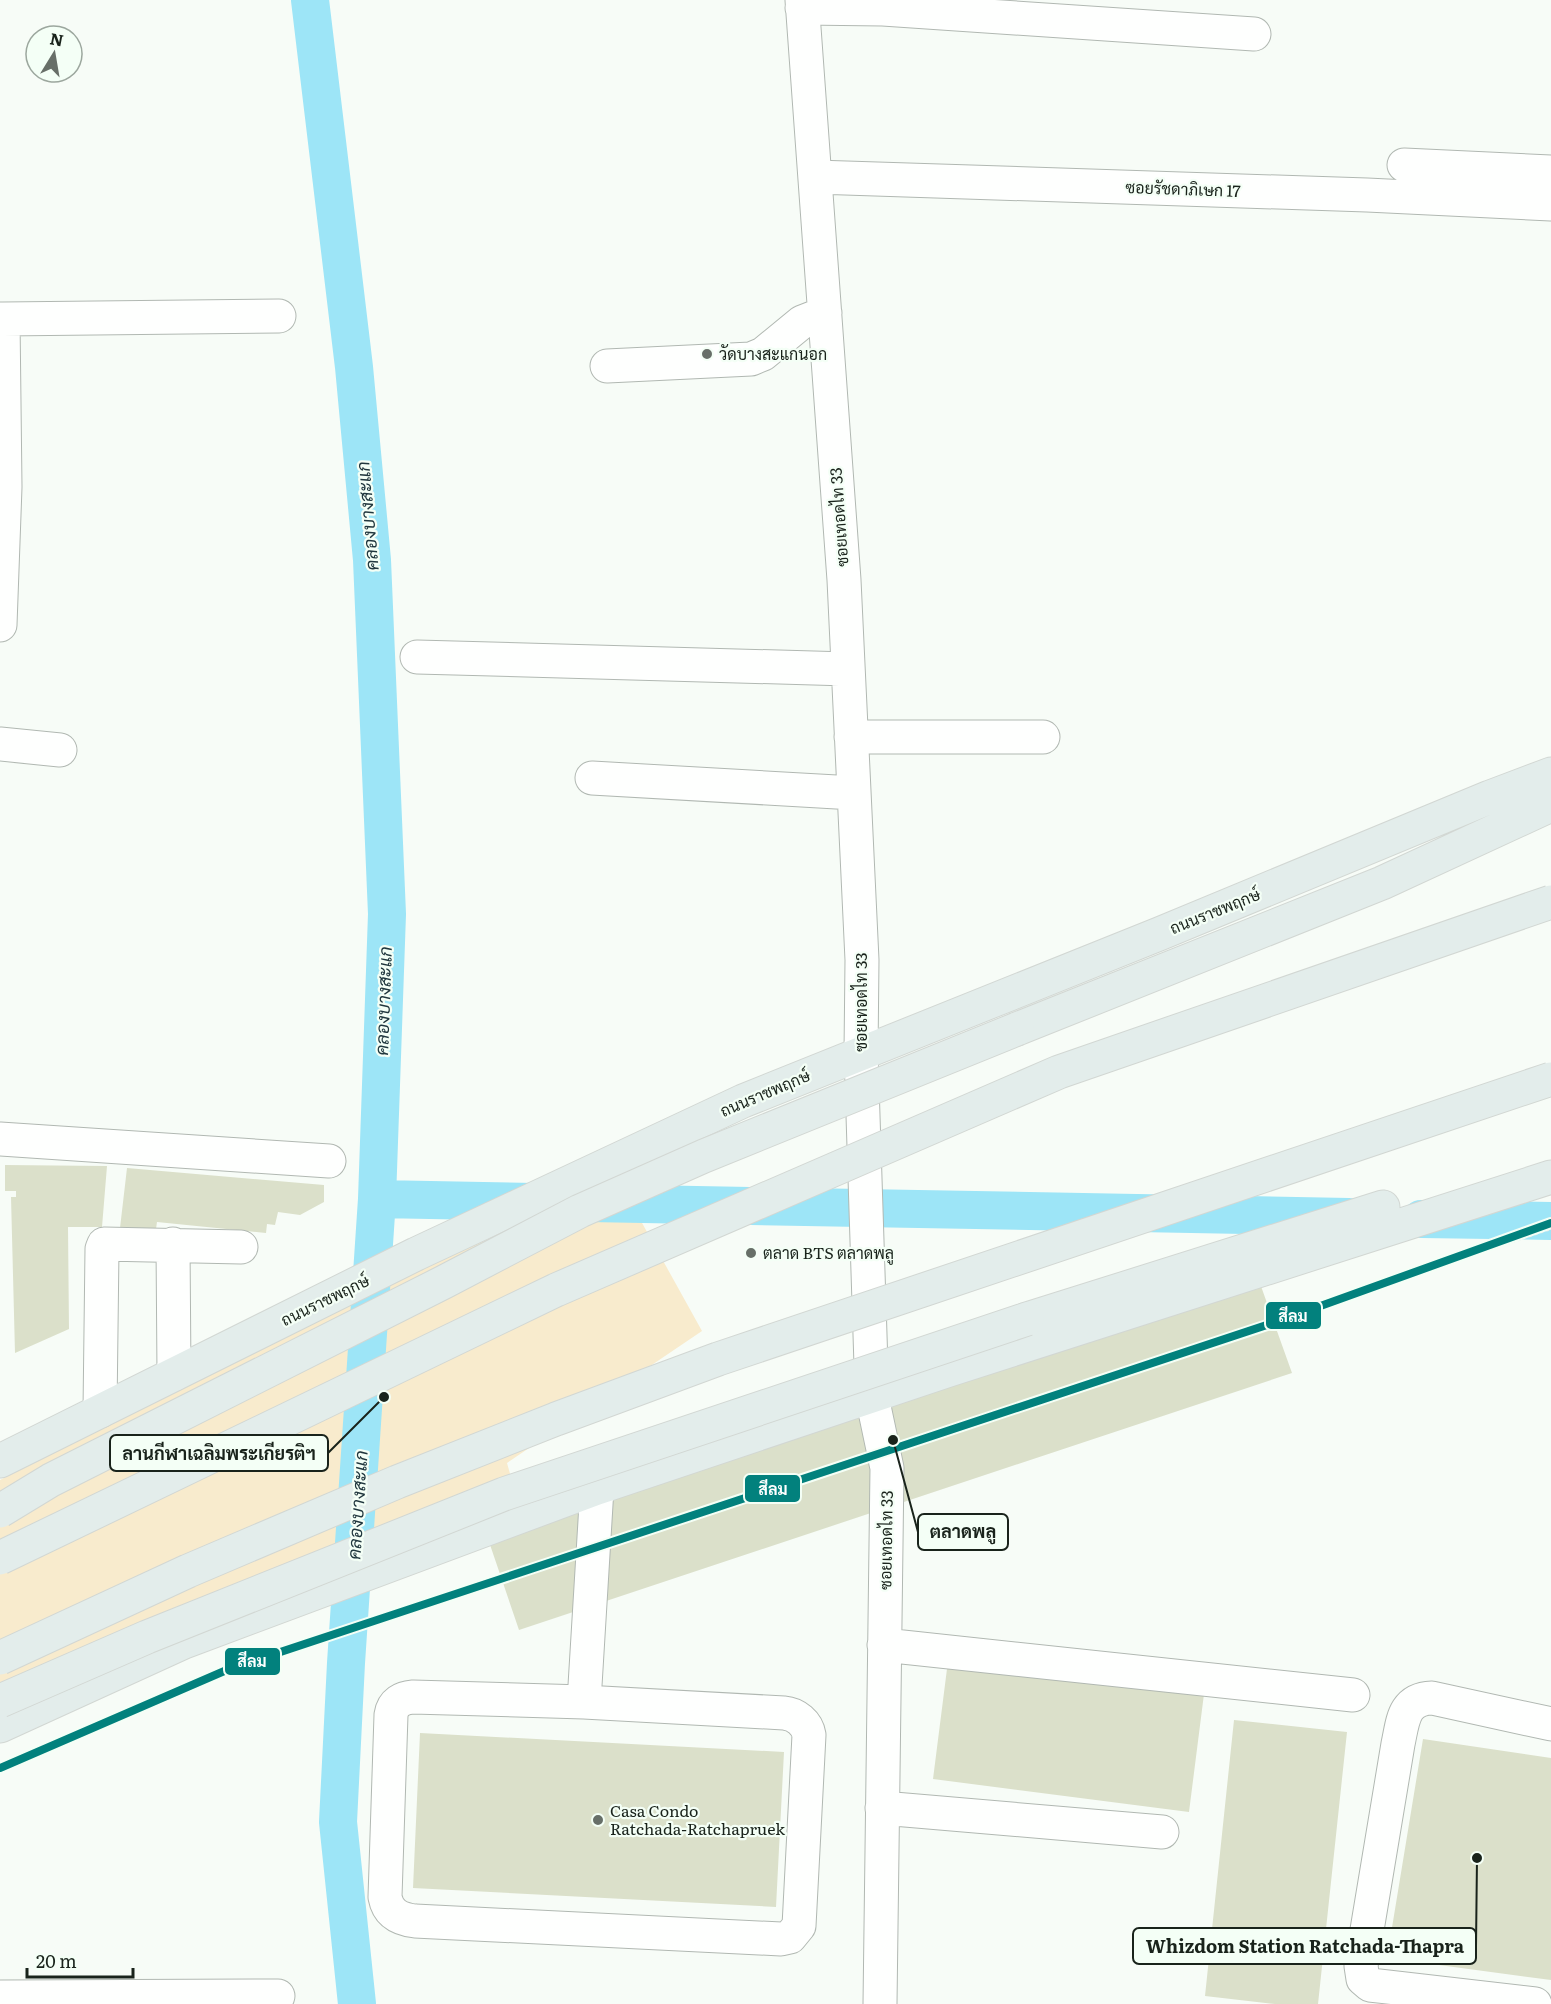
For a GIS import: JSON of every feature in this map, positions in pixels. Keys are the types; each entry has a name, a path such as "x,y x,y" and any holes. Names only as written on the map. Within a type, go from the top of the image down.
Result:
{"main road":[{"name":"ถนนราชพฤกษ์","path":"0,1461 395,1265 743,1101 1551,774"},
{"path":"0,1511 51,1480 580,1211 704,1156 1382,883 1551,805"},
{"path":"1382,883 1551,827"},
{"path":"0,1558 556,1290 1059,1072 1551,902"},
{"path":"0,1658 188,1571 375,1491 578,1411 718,1359 1551,1079"},
{"path":"0,1701 147,1637 504,1494 1027,1319 1551,1154"},
{"path":"0,1726 184,1642 597,1488 872,1396 1551,1177"}],"street":[{"path":"802,4 1254,34"},
{"name":"ซอยเทอดไท 33","path":"802,4 848,669 862,960 861,1053 872,1396 887,1468 880,2004"},
{"path":"1404,165 1551,172"},
{"name":"ซอยรัชดาภิเษก 17","path":"815,177 1366,195 1551,204"},
{"path":"607,366 751,359 764,354 802,322 825,313"},
{"path":"0,625 5,487 2,319 279,316"},
{"path":"417,657 848,669"},
{"path":"851,737 1043,737"},
{"path":"0,744 60,750"},
{"path":"592,778 854,793"},
{"path":"0,1139 329,1161"},
{"path":"100,1411 103,1245 107,1243 241,1247"},
{"path":"173,1244 174,1374"},
{"path":"584,1702 597,1488"},
{"path":"884,1645 1353,1695"},
{"path":"413,1697 584,1702 784,1713 804,1723 809,1735 801,1906 799,1926 794,1933 781,1939 415,1921 402,1919 391,1912 386,1902 385,1892 390,1738 392,1709 398,1701 413,1697"},
{"path":"1535,2004 1370,1985 1363,1979 1361,1966 1398,1744 1409,1707 1416,1701 1432,1698 1551,1724"},
{"path":"882,1808 1162,1832"},
{"path":"0,1997 278,1996"}],"path":[{"path":"1273,1322 1551,1228"}],"shaded area":[{"path":"616,1176 702,1331 507,1463 518,1502 0,1711 0,1480 518,1218"}],"building":[{"path":"5,1165 107,1166 102,1227 68,1227 69,1329 15,1353 11,1197 16,1197 16,1191 5,1191"},
{"path":"127,1168 324,1185 324,1202 300,1215 278,1212 275,1225 267,1224 266,1233 157,1222 156,1229 120,1228"},
{"path":"1257,1275 1292,1373 519,1630 485,1530"},
{"path":"948,1661 1204,1694 1189,1812 933,1779"},
{"path":"1234,1720 1347,1732 1318,2004 1275,2004 1205,1996"},
{"name":"Casa Condo Ratchada-Ratchapruek","path":"420,1733 784,1752 776,1907 413,1888"},
{"path":"1423,1739 1551,1758 1551,1980 1387,1958"}],"waterway":[{"name":"คลองบางสะแก","path":"310,0 354,367 372,560 387,914 377,1199 346,1663 338,1822 357,2004"},
{"path":"377,1199 1349,1217"},
{"path":"1421,1219 1551,1221"}],"transit line":[{"name":"สีลม","path":"0,1768 229,1669 1276,1322 1551,1223"}],"place":[{"name":"วัดบางสะแกนอก","path":"707,354"},
{"name":"ตลาด BTS ตลาดพลู","path":"751,1253"},
{"name":"ลานกีฬาเฉลิมพระเกียรติฯ","path":"384,1397"},
{"name":"ตลาดพลู","path":"893,1440"},
{"name":"Casa Condo Ratchada-Ratchapruek","path":"598,1820"},
{"name":"Whizdom Station Ratchada-Thapra","path":"1477,1858"}]}
